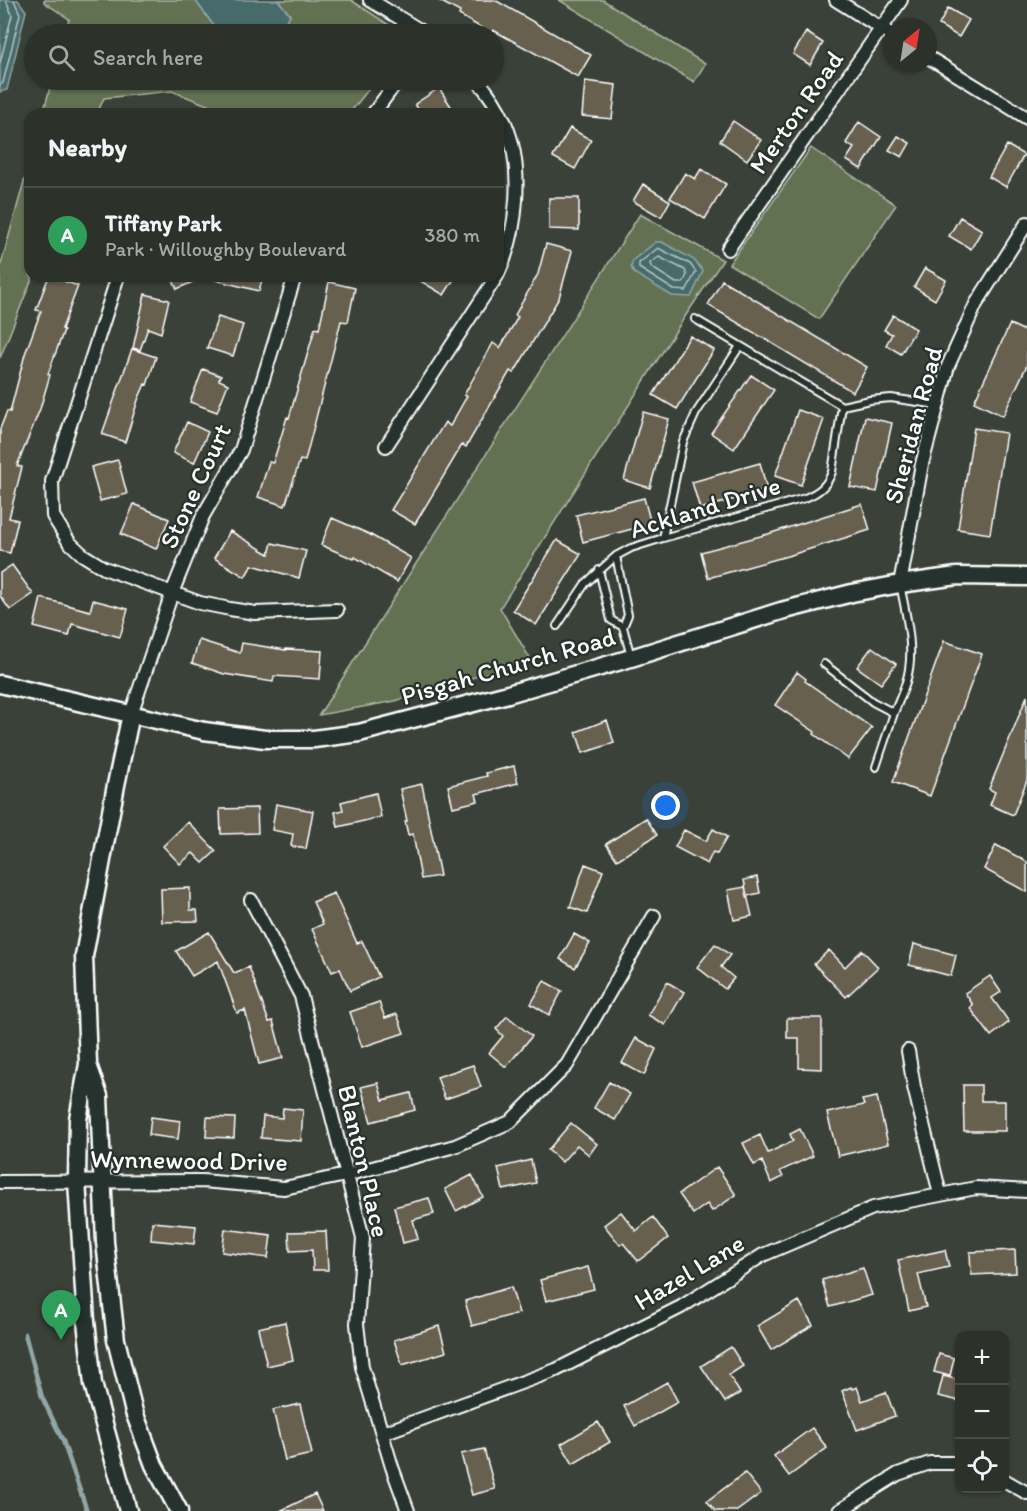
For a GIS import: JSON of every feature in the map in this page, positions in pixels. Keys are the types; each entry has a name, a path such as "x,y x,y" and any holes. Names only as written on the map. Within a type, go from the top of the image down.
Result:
{"street":[{"path":"370,0 410,24"},
{"path":"836,0 883,30"},
{"name":"Merton Road","path":"893,18 901,0"},
{"name":"Merton Road","path":"728,249 883,36"},
{"path":"937,62 1027,117"},
{"path":"377,108 390,90"},
{"path":"485,90 497,108"},
{"path":"504,121 517,176 515,217 504,261"},
{"name":"Sheridan Road","path":"900,584 922,464 948,366 976,304 1027,223"},
{"path":"116,282 52,481 53,516 69,542 83,555 104,568 200,603 255,613 337,610"},
{"name":"Stone Court","path":"131,714 172,593 203,516 241,450 293,282"},
{"path":"387,446 492,282"},
{"name":"Pisgah Church Road","path":"0,684 204,731 265,739 314,740 359,733 400,723 631,658 781,611 900,584 957,576 1027,577"},
{"path":"128,1511 93,1384 86,1321 77,1181 78,1119 88,1064 84,956 131,714"},
{"name":"Blanton Place","path":"251,900 301,996 345,1175 363,1238 357,1324 362,1367 392,1467 408,1511"},
{"name":"Wynnewood Drive","path":"0,1182 202,1181 284,1188 345,1175 455,1146 510,1122 567,1065 654,916"},
{"path":"908,1051 914,1087 940,1194"},
{"path":"88,1064 99,1096 105,1242 116,1340 134,1412 154,1465 179,1511"},
{"name":"Hazel Lane","path":"383,1432 556,1370 681,1307 763,1255 873,1208 976,1188 1027,1191"},
{"path":"839,1511 898,1474 930,1463 955,1463"},
{"path":"1009,1482 1027,1492"}],"lane":[{"path":"695,319 842,406 891,398 938,405"},
{"path":"663,538 683,442 696,413 740,346"},
{"name":"Ackland Drive","path":"631,658 623,627 628,615 616,556 631,548 663,538 805,498 823,488 829,482 832,472 842,406"},
{"path":"557,626 585,584 616,556"},
{"path":"598,570 611,620 623,627"},
{"path":"876,767 906,681 910,656 908,624 900,584"},
{"path":"824,664 873,702 894,713"}],"green space":[{"path":"44,0 195,0 213,24 68,24 69,19"},
{"path":"278,0 351,0 388,24 284,24 290,15"},
{"path":"559,0 603,0 705,64 694,82"},
{"path":"49,90 368,90 354,108 215,108 172,91 104,98 100,108 45,108"},
{"path":"811,148 896,205 819,319 729,264"},
{"path":"24,182 24,282 31,282 0,358 0,268"},
{"path":"640,214 723,260 500,608 531,660 395,701 319,715"}],"water":[{"path":"0,0 18,0 26,11 7,90 0,92"},
{"path":"195,0 278,0 290,15 284,24 213,24"},
{"path":"656,242 662,242 694,260 703,271 691,297 672,296 634,273 631,267 633,260"}],"building":[{"path":"438,0 495,0 591,55 578,77 504,36 504,24 475,24 459,15 460,12"},
{"path":"948,8 969,20 959,37 939,25"},
{"path":"806,32 823,43 810,65 793,54"},
{"path":"585,81 616,85 612,119 582,116"},
{"path":"436,90 440,90 452,108 417,108 415,104"},
{"path":"733,121 761,140 747,160 720,141"},
{"path":"859,122 881,137 861,169 846,160 854,148 846,143"},
{"path":"570,128 591,140 575,169 553,157"},
{"path":"898,136 910,143 902,157 889,150"},
{"path":"1007,145 1024,155 1006,187 989,177"},
{"path":"701,169 726,184 705,219 670,198 685,173 695,179"},
{"path":"643,184 670,201 661,217 633,201"},
{"path":"549,198 579,198 579,230 549,229"},
{"path":"960,217 982,230 971,249 949,236"},
{"path":"546,244 572,251 559,298 514,373 510,371 466,447 462,445 415,524 391,510 445,422 450,426 467,396 464,395 493,343 500,348 518,317 515,315 538,274"},
{"path":"925,268 946,280 935,300 914,287"},
{"path":"722,280 867,367 853,392 708,305"},
{"path":"47,282 66,282 78,286 48,374 50,375 40,409 17,466 22,467 9,518 18,520 10,553 0,551 0,429 7,411 10,412 25,354 41,311 36,310"},
{"path":"174,282 193,282 177,289"},
{"path":"223,282 261,282 259,291"},
{"path":"329,282 355,288 348,322 341,321 305,461 300,460 285,506 258,497 269,462 273,463 287,417 289,418 315,328 319,329"},
{"path":"422,282 452,282 444,295"},
{"path":"145,294 169,300 161,333 148,328 140,350 133,348"},
{"path":"893,315 916,329 901,354 886,345 892,334 884,330"},
{"path":"218,317 243,325 233,356 207,348"},
{"path":"1010,324 1027,332 1027,365 1003,416 974,402"},
{"path":"690,336 714,350 677,409 653,395"},
{"path":"132,349 156,357 147,385 145,384 138,400 125,442 102,434"},
{"path":"203,369 221,376 219,380 228,384 217,412 190,402"},
{"path":"751,375 774,390 734,449 711,433"},
{"path":"798,410 824,419 801,485 775,476"},
{"path":"643,412 669,419 650,488 624,480"},
{"path":"865,417 892,423 877,492 850,487"},
{"path":"187,422 208,432 194,463 173,453"},
{"path":"974,428 1006,433 990,534 958,529"},
{"path":"118,460 127,494 100,501 91,467"},
{"path":"760,463 767,490 700,509 692,482"},
{"path":"644,498 651,524 583,542 576,515"},
{"path":"134,504 169,519 156,549 121,534"},
{"path":"862,504 870,530 708,578 701,552 768,534"},
{"path":"332,518 369,534 411,558 397,582 355,557 354,559 321,545"},
{"path":"230,531 269,554 272,543 306,551 299,578 252,565 245,577 214,558"},
{"path":"557,540 581,554 536,625 513,610"},
{"path":"12,565 33,594 10,610 0,596 0,573"},
{"path":"41,598 90,611 93,600 128,609 120,637 72,624 69,636 34,627"},
{"path":"199,640 240,653 242,643 286,650 322,651 320,679 274,676 273,682 224,674 192,663"},
{"path":"944,641 982,654 930,796 893,782"},
{"path":"872,647 896,664 881,684 857,667"},
{"path":"797,672 806,679 805,681 872,728 848,759 814,734 815,732 775,705"},
{"path":"1027,696 1027,780 1013,815 990,805 995,792 989,789"},
{"path":"607,720 614,743 583,753 576,732"},
{"path":"514,766 518,783 476,794 478,801 453,807 448,786"},
{"path":"422,784 440,876 421,879 413,834 408,835 400,789"},
{"path":"376,793 381,817 338,827 335,812 343,810 341,802"},
{"path":"276,804 313,811 306,849 291,846 293,834 272,830"},
{"path":"257,808 258,833 221,834 220,809"},
{"path":"646,818 657,835 617,860 606,844"},
{"path":"188,822 216,851 203,863 193,853 180,864 163,846"},
{"path":"713,829 727,837 717,854 713,852 707,864 675,847 684,830 706,841"},
{"path":"996,845 1027,862 1027,892 984,869"},
{"path":"585,864 603,871 587,913 570,907"},
{"path":"757,877 760,893 747,896 744,880"},
{"path":"745,887 752,916 734,920 728,890"},
{"path":"190,888 190,910 197,910 198,921 162,922 161,889"},
{"path":"334,893 357,943 362,941 379,977 350,991 340,969 332,972 312,929 323,924 313,902"},
{"path":"209,932 234,973 249,967 269,1022 273,1021 283,1058 259,1064 245,1010 237,1013 218,961 192,976 176,951"},
{"path":"574,934 590,943 575,968 560,959"},
{"path":"715,944 730,955 721,967 734,978 725,989 697,967"},
{"path":"914,944 956,955 951,976 909,965"},
{"path":"829,950 845,967 862,950 878,967 846,997 814,964"},
{"path":"990,976 1001,992 992,998 1009,1022 991,1036 970,1008 973,1005 965,993"},
{"path":"544,981 562,991 549,1015 531,1004"},
{"path":"667,982 684,992 665,1025 648,1015"},
{"path":"379,1002 385,1018 397,1014 404,1033 362,1047 350,1012"},
{"path":"507,1016 532,1036 506,1067 489,1053 503,1036 496,1029"},
{"path":"787,1018 822,1018 822,1069 799,1068 799,1038 787,1038"},
{"path":"636,1038 656,1049 644,1075 622,1063"},
{"path":"473,1065 481,1087 445,1099 437,1077"},
{"path":"609,1082 630,1094 615,1120 594,1108"},
{"path":"378,1083 383,1100 411,1093 415,1110 371,1122 361,1087"},
{"path":"963,1085 981,1085 981,1101 1005,1101 1005,1131 964,1131"},
{"path":"877,1097 888,1144 838,1156 827,1113 864,1105 862,1100"},
{"path":"283,1108 303,1110 301,1141 261,1138 263,1116 282,1118"},
{"path":"151,1117 180,1121 178,1139 149,1135"},
{"path":"207,1117 235,1118 234,1138 206,1137"},
{"path":"571,1123 597,1144 589,1155 577,1145 562,1162 548,1150"},
{"path":"800,1129 813,1156 780,1171 783,1177 771,1183 762,1161 754,1165 743,1143 760,1135 768,1153 793,1141 790,1134"},
{"path":"531,1160 536,1183 503,1190 498,1168"},
{"path":"717,1167 736,1195 712,1211 707,1204 693,1214 679,1194"},
{"path":"472,1175 483,1197 456,1211 445,1189"},
{"path":"429,1198 434,1214 413,1220 418,1239 403,1243 394,1207"},
{"path":"621,1212 636,1231 653,1217 668,1238 638,1261 623,1243 620,1245 604,1225"},
{"path":"152,1222 196,1226 194,1244 151,1240"},
{"path":"225,1229 271,1235 268,1258 222,1252"},
{"path":"326,1231 328,1270 313,1270 312,1250 290,1251 289,1232"},
{"path":"945,1250 949,1267 918,1274 926,1307 909,1311 898,1260"},
{"path":"1015,1250 1016,1273 971,1275 970,1252"},
{"path":"588,1267 594,1289 546,1301 540,1280"},
{"path":"863,1268 872,1295 830,1307 822,1280"},
{"path":"511,1287 519,1313 472,1326 465,1301"},
{"path":"799,1301 813,1325 771,1350 757,1326"},
{"path":"285,1322 293,1360 267,1366 258,1328"},
{"path":"439,1326 446,1352 402,1365 394,1340"},
{"path":"731,1347 743,1366 729,1375 740,1393 725,1402 701,1366"},
{"path":"939,1354 954,1358 950,1376 934,1372"},
{"path":"943,1376 955,1379 955,1400 938,1396"},
{"path":"667,1382 678,1402 635,1426 624,1406"},
{"path":"851,1387 852,1389 857,1387 862,1401 886,1392 895,1416 857,1430 842,1391"},
{"path":"300,1404 312,1454 285,1460 273,1410"},
{"path":"598,1422 610,1442 573,1464 561,1444"},
{"path":"812,1428 827,1448 789,1476 774,1456"},
{"path":"484,1449 495,1489 472,1495 461,1454"},
{"path":"745,1473 761,1493 737,1511 715,1511 707,1501"},
{"path":"315,1494 323,1511 280,1511"}],"waterway":[{"path":"25,1334 42,1397 63,1441 87,1511"}],"place":[{"name":"Tiffany Park","path":"61,1340"}]}
